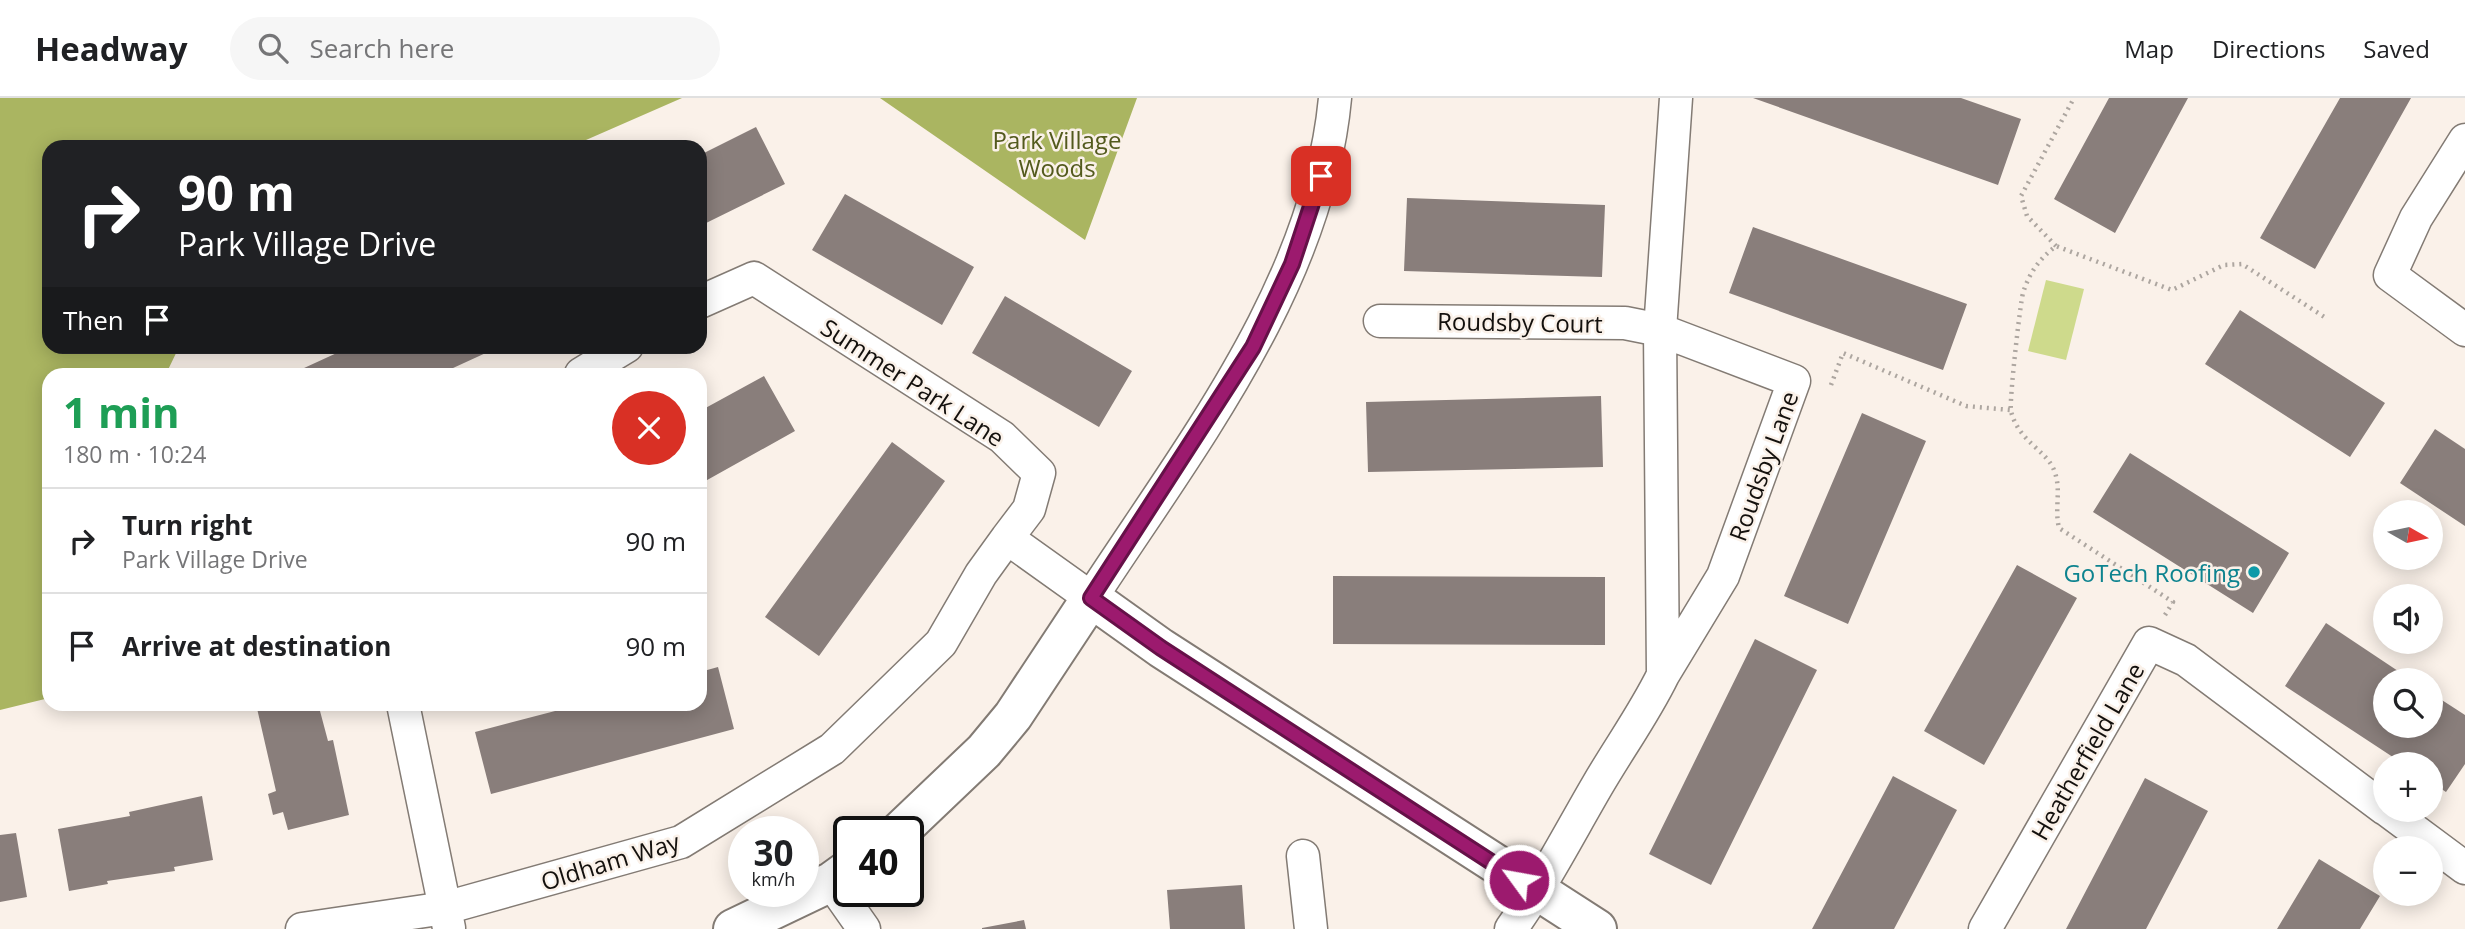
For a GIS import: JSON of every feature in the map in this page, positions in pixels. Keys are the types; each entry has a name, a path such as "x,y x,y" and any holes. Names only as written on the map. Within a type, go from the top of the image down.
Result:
{"street":[{"path":"916,816 984,751 1006,725 1253,347 1292,264 1321,176 1335,98"},
{"name":"Roudsby Lane","path":"1663,675 1660,330 1676,98"},
{"path":"2465,139 2416,218 2390,275 2465,330"},
{"name":"Summer Park Lane","path":"707,299 754,278 1002,437 1039,473 1029,509 1007,538"},
{"name":"Roudsby Court","path":"1380,321 1625,323 1660,330"},
{"name":"Roudsby Lane","path":"1511,929 1537,892 1723,576 1794,381 1660,330"},
{"path":"591,368 614,354"},
{"path":"1007,538 1161,648 1597,929"},
{"name":"Oldham Way","path":"302,929 447,919 681,842 832,749 941,643 981,574 1007,538"},
{"name":"Heatherfield Lane","path":"1985,929 2148,643 2186,660 2373,799"},
{"path":"404,711 447,919"},
{"name":"Heatherfield Lane","path":"2403,822 2465,868"},
{"path":"1303,856 1311,929"},
{"path":"733,929 833,879"},
{"path":"854,907 864,929"}],"path":[{"path":"2074,98 2021,196 2027,216 2056,246 2172,290 2224,265 2242,264 2326,318"},
{"path":"2056,246 2039,260 2023,294 2010,410 2023,438 2053,467 2060,487 2054,509 2059,528 2173,602 2148,643"},
{"path":"1794,381 1826,397 1843,353 1966,406 2010,410"}],"green space":[{"path":"0,98 682,98 586,140 42,140 42,354 176,354 169,368 42,368 42,700 0,710"},
{"name":"Park Village Woods","path":"880,98 1137,98 1085,240"},
{"path":"2046,280 2084,289 2066,360 2028,351"}],"building":[{"path":"1753,98 1961,98 2021,119 1998,185"},
{"path":"2109,98 2188,98 2115,233 2054,199"},
{"path":"2340,98 2411,98 2315,269 2260,238"},
{"path":"756,127 785,184 707,223 707,152"},
{"path":"845,194 974,267 942,325 812,250"},
{"path":"1407,198 1605,205 1602,277 1404,271"},
{"path":"1753,227 1967,304 1943,370 1729,293"},
{"path":"1005,296 1132,371 1099,427 972,353"},
{"path":"2240,310 2385,403 2350,457 2205,364"},
{"path":"335,354 484,354 453,368 304,368"},
{"path":"764,376 795,431 707,480 707,407"},
{"path":"1601,396 1603,467 1368,472 1366,402"},
{"path":"1862,413 1926,441 1848,624 1784,596"},
{"path":"2435,429 2465,449 2465,526 2443,511 2443,500 2426,500 2400,483"},
{"path":"892,442 945,481 819,656 765,617"},
{"path":"2130,453 2289,553 2253,613 2093,512"},
{"path":"2017,565 2077,598 1984,765 1924,731"},
{"path":"1333,576 1605,577 1605,645 1333,644"},
{"path":"2326,623 2394,668 2373,668 2373,738 2443,738 2443,701 2465,715 2465,764 2446,792 2443,790 2443,752 2385,752 2285,686"},
{"path":"1755,639 1817,670 1711,885 1649,854"},
{"path":"718,667 734,729 491,794 475,732 555,711 707,711 707,670"},
{"path":"258,711 320,711 328,741 333,740 349,815 288,830 283,812 273,815 268,794 276,791"},
{"path":"1893,776 1957,810 1894,929 1812,929"},
{"path":"2145,778 2208,811 2146,929 2066,929"},
{"path":"202,796 213,860 174,867 175,871 107,881 108,884 69,891 58,829 130,816 129,812"},
{"path":"16,833 27,897 0,902 0,835"},
{"path":"2319,859 2373,892 2374,906 2360,929 2277,929"},
{"path":"1242,885 1245,929 1170,929 1167,890"},
{"path":"1024,920 1026,929 982,929 982,928"}],"place":[{"name":"GoTech Roofing","path":"2254,572"}],"route":[{"path":"1321,176 1292,264 1253,347 1091,598 1161,648 1519,880"}]}
